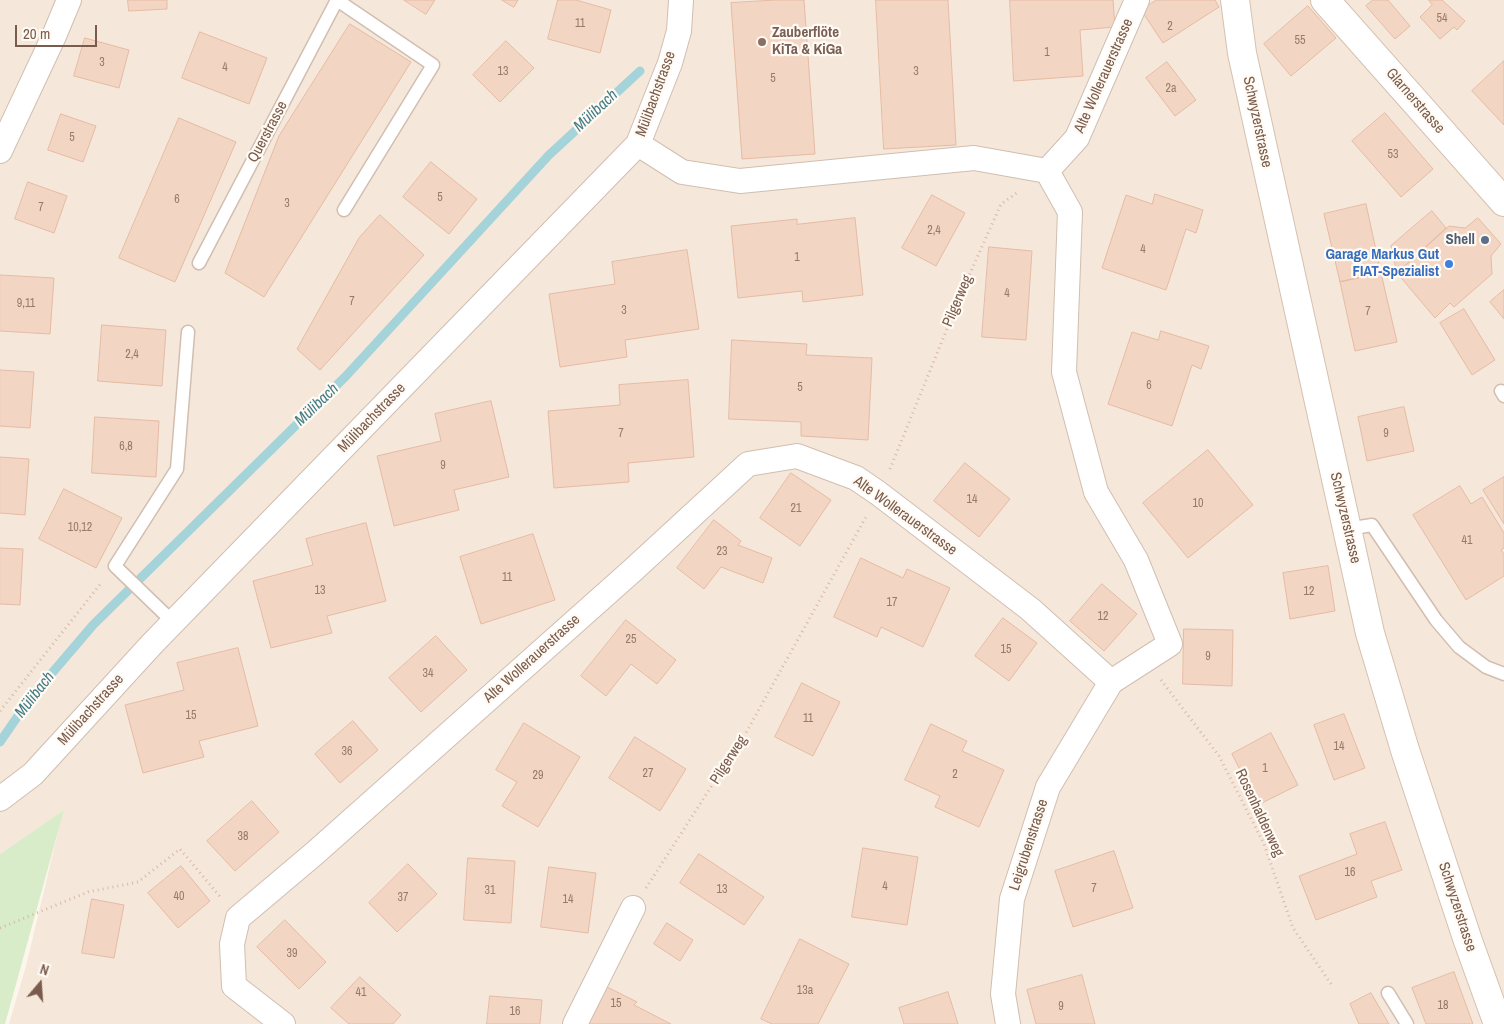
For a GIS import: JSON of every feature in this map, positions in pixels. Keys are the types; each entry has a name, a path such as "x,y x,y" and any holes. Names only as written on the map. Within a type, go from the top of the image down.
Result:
{"main road":[{"name":"Schwyzerstrasse","path":"1235,0 1242,53 1370,633 1405,750 1468,941 1498,1024"},
{"name":"Glarnerstrasse","path":"1325,0 1504,202"}],"street":[{"path":"0,151 69,0"},
{"name":"Mülibachstrasse","path":"0,799 33,774 173,622 638,144 670,63 678,31 681,0"},
{"name":"Alte Wollerauerstrasse","path":"1047,171 1077,138 1137,0"},
{"path":"638,144 682,172 740,181 974,158 1047,171 1070,212 1064,372 1096,492 1136,560 1170,644 1111,682"},
{"name":"Alte Wollerauerstrasse","path":"283,1024 234,986 232,944 238,918 322,847 748,464 797,456 856,478 1030,609 1111,682"},
{"name":"Leigrubenstrasse","path":"1008,1024 1003,994 1012,899 1048,786 1111,682"},
{"path":"575,1024 633,908"}],"lane":[{"name":"Querstrasse","path":"199,264 337,0 433,65 344,210"},
{"path":"173,622 115,566 177,469 188,332"},
{"path":"1347,529 1372,525 1436,620 1459,647 1486,667 1504,674"},
{"path":"1388,993 1407,1024"}],"path":[{"name":"Pilgerweg","path":"898,452 964,286 1001,204 1047,171"},
{"name":"Pilgerweg","path":"633,908 747,731 878,493"},
{"path":"0,711 115,566"},
{"name":"Rosenhaldenweg","path":"1146,660 1219,756 1264,844 1293,928 1333,987"},
{"path":"0,928 88,892 138,882 180,849 205,878"}],"shaded area":[{"path":"0,0 1504,0 1504,1024 9,1024 26,966 63,811 0,854"}],"green space":[{"path":"64,810 5,1024 0,1024 0,854"}],"building":[{"path":"128,0 167,0 167,9 129,11"},
{"path":"404,0 435,0 426,14"},
{"path":"502,0 518,0 514,7"},
{"path":"558,0 576,0 611,10 600,53 548,39"},
{"path":"804,0 815,154 742,159 731,3"},
{"path":"876,0 948,0 956,145 884,149"},
{"path":"1010,0 1113,0 1115,27 1080,30 1083,76 1014,81"},
{"path":"1157,0 1215,0 1219,7 1163,43 1141,10"},
{"path":"1373,0 1388,0 1410,26 1395,39 1366,6"},
{"path":"1429,0 1442,0 1465,21 1457,30 1454,27 1440,39 1420,17 1432,5"},
{"path":"1308,6 1336,38 1291,76 1264,44"},
{"path":"350,24 411,62 264,297 225,273 279,136"},
{"path":"200,32 267,58 249,104 182,78"},
{"path":"85,38 129,50 119,88 74,76"},
{"path":"506,41 534,68 500,102 473,75"},
{"path":"1504,61 1504,125 1472,91"},
{"path":"1167,62 1196,100 1175,116 1146,78"},
{"path":"1385,113 1433,169 1401,197 1352,141"},
{"path":"61,114 96,126 83,162 48,150"},
{"path":"179,118 236,142 175,282 119,258"},
{"path":"431,162 477,199 449,234 403,197"},
{"path":"28,182 67,196 54,233 15,219"},
{"path":"1155,194 1203,210 1196,233 1186,229 1166,290 1102,268 1126,195 1152,204"},
{"path":"932,195 965,213 936,266 902,248"},
{"path":"1366,204 1381,273 1340,282 1324,214"},
{"path":"1432,211 1446,228 1397,273 1391,246"},
{"path":"380,215 424,255 320,370 297,349 359,238"},
{"path":"855,218 863,295 803,302 802,291 738,298 731,226 797,219 797,224"},
{"name":"Garage Markus Gut FIAT-Spezialist","path":"1478,218 1501,244 1491,256 1492,274 1454,307 1450,303 1435,318 1397,273 1449,226 1465,228"},
{"path":"989,247 1032,251 1026,340 982,337"},
{"path":"687,250 699,329 625,340 627,357 560,367 549,294 615,284 612,262"},
{"path":"1381,273 1397,342 1355,351 1340,282"},
{"path":"0,275 54,278 50,334 0,331"},
{"path":"1504,290 1504,319 1490,302"},
{"path":"1464,309 1495,360 1472,375 1440,323"},
{"path":"102,325 166,330 162,386 98,381"},
{"path":"1161,331 1209,346 1201,369 1192,365 1172,426 1108,404 1132,332 1158,340"},
{"path":"732,340 807,344 806,355 872,358 868,440 801,436 801,422 729,419"},
{"path":"0,370 34,372 30,428 0,426"},
{"path":"688,380 694,457 628,463 629,482 554,488 548,411 620,405 619,385"},
{"path":"491,401 509,477 454,490 459,510 394,526 377,456 441,441 435,414"},
{"path":"1404,407 1414,451 1367,461 1358,417"},
{"path":"95,417 159,421 156,477 92,473"},
{"path":"1208,450 1253,505 1188,558 1143,503"},
{"path":"0,457 29,459 25,515 0,513"},
{"path":"965,463 1010,499 979,537 934,501"},
{"path":"791,473 831,500 800,546 760,518"},
{"path":"1504,477 1504,524 1483,490"},
{"path":"1460,486 1471,504 1482,497 1504,533 1504,548 1501,550 1504,554 1504,576 1466,600 1413,515"},
{"path":"64,489 122,518 96,568 39,539"},
{"path":"714,520 741,541 738,545 772,558 763,583 721,567 704,589 677,568"},
{"path":"366,523 386,601 327,616 332,633 271,648 253,581 313,565 306,539"},
{"path":"533,534 555,600 481,624 460,557"},
{"path":"0,548 23,549 20,605 0,604"},
{"path":"861,558 903,578 907,569 950,588 923,647 881,627 877,637 834,617"},
{"path":"1328,566 1335,611 1290,619 1283,573"},
{"path":"1102,584 1137,614 1104,651 1070,621"},
{"path":"1003,618 1037,643 1009,681 975,656"},
{"path":"626,620 676,660 657,684 631,664 606,696 581,676"},
{"path":"1184,629 1233,630 1232,686 1183,684"},
{"path":"436,636 467,670 421,712 389,678"},
{"path":"238,648 258,726 199,741 204,757 143,773 125,705 184,690 177,663"},
{"path":"802,683 840,702 813,756 775,737"},
{"path":"1344,714 1365,768 1334,780 1314,725"},
{"path":"353,721 378,750 340,783 315,754"},
{"path":"524,723 580,757 538,827 502,806 517,782 496,770"},
{"path":"931,724 967,741 962,751 1004,770 979,827 935,807 940,796 905,780"},
{"path":"1271,733 1298,785 1258,805 1232,754"},
{"path":"635,737 686,769 660,811 609,778"},
{"path":"252,801 279,832 235,871 207,841"},
{"path":"1385,822 1402,870 1371,881 1377,897 1316,920 1299,876 1357,854 1350,834"},
{"path":"863,848 918,857 907,925 852,917"},
{"path":"1114,851 1133,908 1073,927 1055,871"},
{"path":"699,854 764,897 744,925 680,883"},
{"path":"468,858 515,861 511,923 464,920"},
{"path":"408,864 437,894 397,932 369,903"},
{"path":"181,866 210,901 178,928 148,893"},
{"path":"549,867 596,873 588,933 541,927"},
{"path":"92,899 124,905 114,958 82,953"},
{"path":"285,920 326,962 299,989 257,947"},
{"path":"667,923 693,940 680,961 654,944"},
{"path":"800,939 849,964 818,1024 772,1024 761,1019"},
{"path":"1454,972 1473,1024 1426,1024 1412,988"},
{"path":"1082,975 1095,1024 1036,1024 1027,990"},
{"path":"360,977 401,1015 393,1024 349,1024 331,1008"},
{"path":"605,986 637,1002 634,1005 671,1024 587,1024"},
{"path":"948,992 958,1024 904,1024 899,1008"},
{"path":"1371,993 1389,1024 1359,1024 1350,1004"},
{"path":"490,996 542,1000 540,1024 487,1024"}],"waterway":[{"name":"Mülibach","path":"0,742 29,700 93,625 346,376 549,155 640,71"}],"place":[{"name":"Zauberflöte KiTa & KiGa","path":"762,42"},
{"name":"Shell","path":"1485,240"},
{"name":"Garage Markus Gut FIAT-Spezialist","path":"1449,264"}]}
